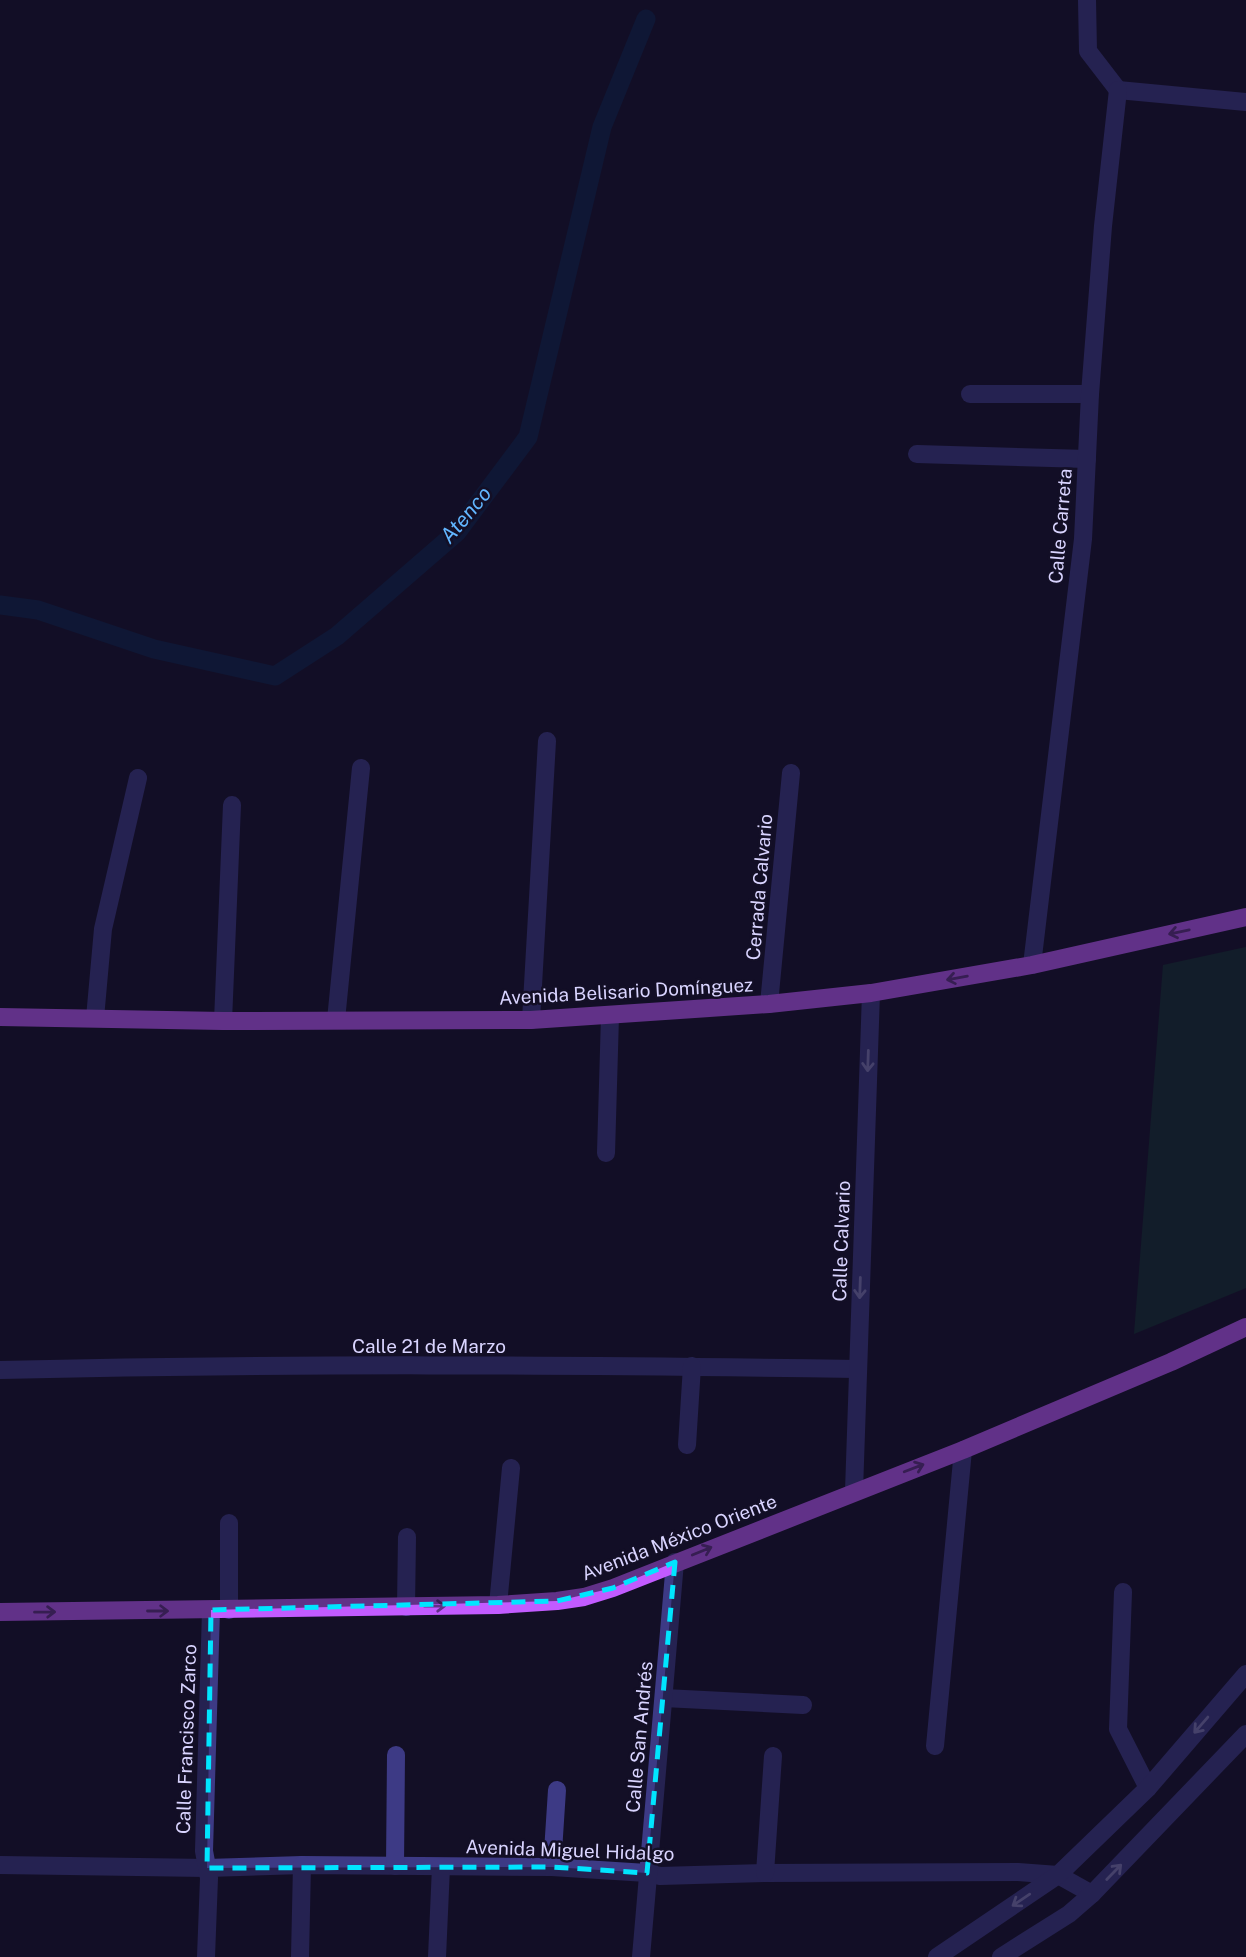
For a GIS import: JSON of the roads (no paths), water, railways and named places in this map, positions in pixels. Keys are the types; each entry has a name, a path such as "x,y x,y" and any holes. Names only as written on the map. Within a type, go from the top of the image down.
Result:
{"main road":[{"name":"Avenida Belisario Domínguez","path":"0,1017 223,1021 531,1020 769,1004 871,993 1031,965 1246,917"},
{"name":"Avenida México Oriente","path":"0,1612 499,1605 584,1597 963,1450 1171,1362 1246,1327"}],"street":[{"path":"1087,0 1088,51 1118,90 1246,102"},
{"name":"Calle Carreta","path":"1031,965 1083,539 1090,394 1103,226 1118,90"},
{"path":"970,394 1090,394"},
{"path":"917,454 1087,459"},
{"path":"531,1020 547,741"},
{"path":"336,1020 361,768"},
{"name":"Cerrada Calvario","path":"769,1004 791,774"},
{"path":"95,1018 103,929 138,778"},
{"path":"223,1021 232,805"},
{"name":"Calle Calvario","path":"854,1492 871,993"},
{"path":"606,1153 610,1016"},
{"path":"687,1445 692,1366"},
{"name":"Calle 21 de Marzo","path":"0,1370 132,1367 692,1366 857,1369"},
{"path":"935,1746 963,1450"},
{"path":"499,1605 511,1468"},
{"name":"Calle Francisco Zarco","path":"206,1957 207,1868 204,1851 220,1610 229,1523"},
{"path":"406,1607 407,1537"},
{"name":"Calle San Andrés","path":"641,1957 675,1562"},
{"path":"1123,1592 1118,1729 1148,1788"},
{"path":"937,1957 1058,1875 1148,1788 1246,1674"},
{"path":"664,1698 803,1705"},
{"path":"1001,1957 1059,1921 1092,1894 1239,1754 1246,1734"},
{"path":"395,1866 396,1755"},
{"path":"765,1873 773,1756"},
{"path":"552,1867 557,1790"},
{"name":"Avenida Miguel Hidalgo","path":"0,1865 207,1868 552,1867 660,1876 1018,1872 1058,1875 1092,1894"},
{"path":"300,1957 302,1866"},
{"path":"437,1957 441,1867"}],"waterway":[{"name":"Atenco","path":"0,605 38,610 154,649 275,676 337,636 457,532 528,437 602,127 646,19"}]}
